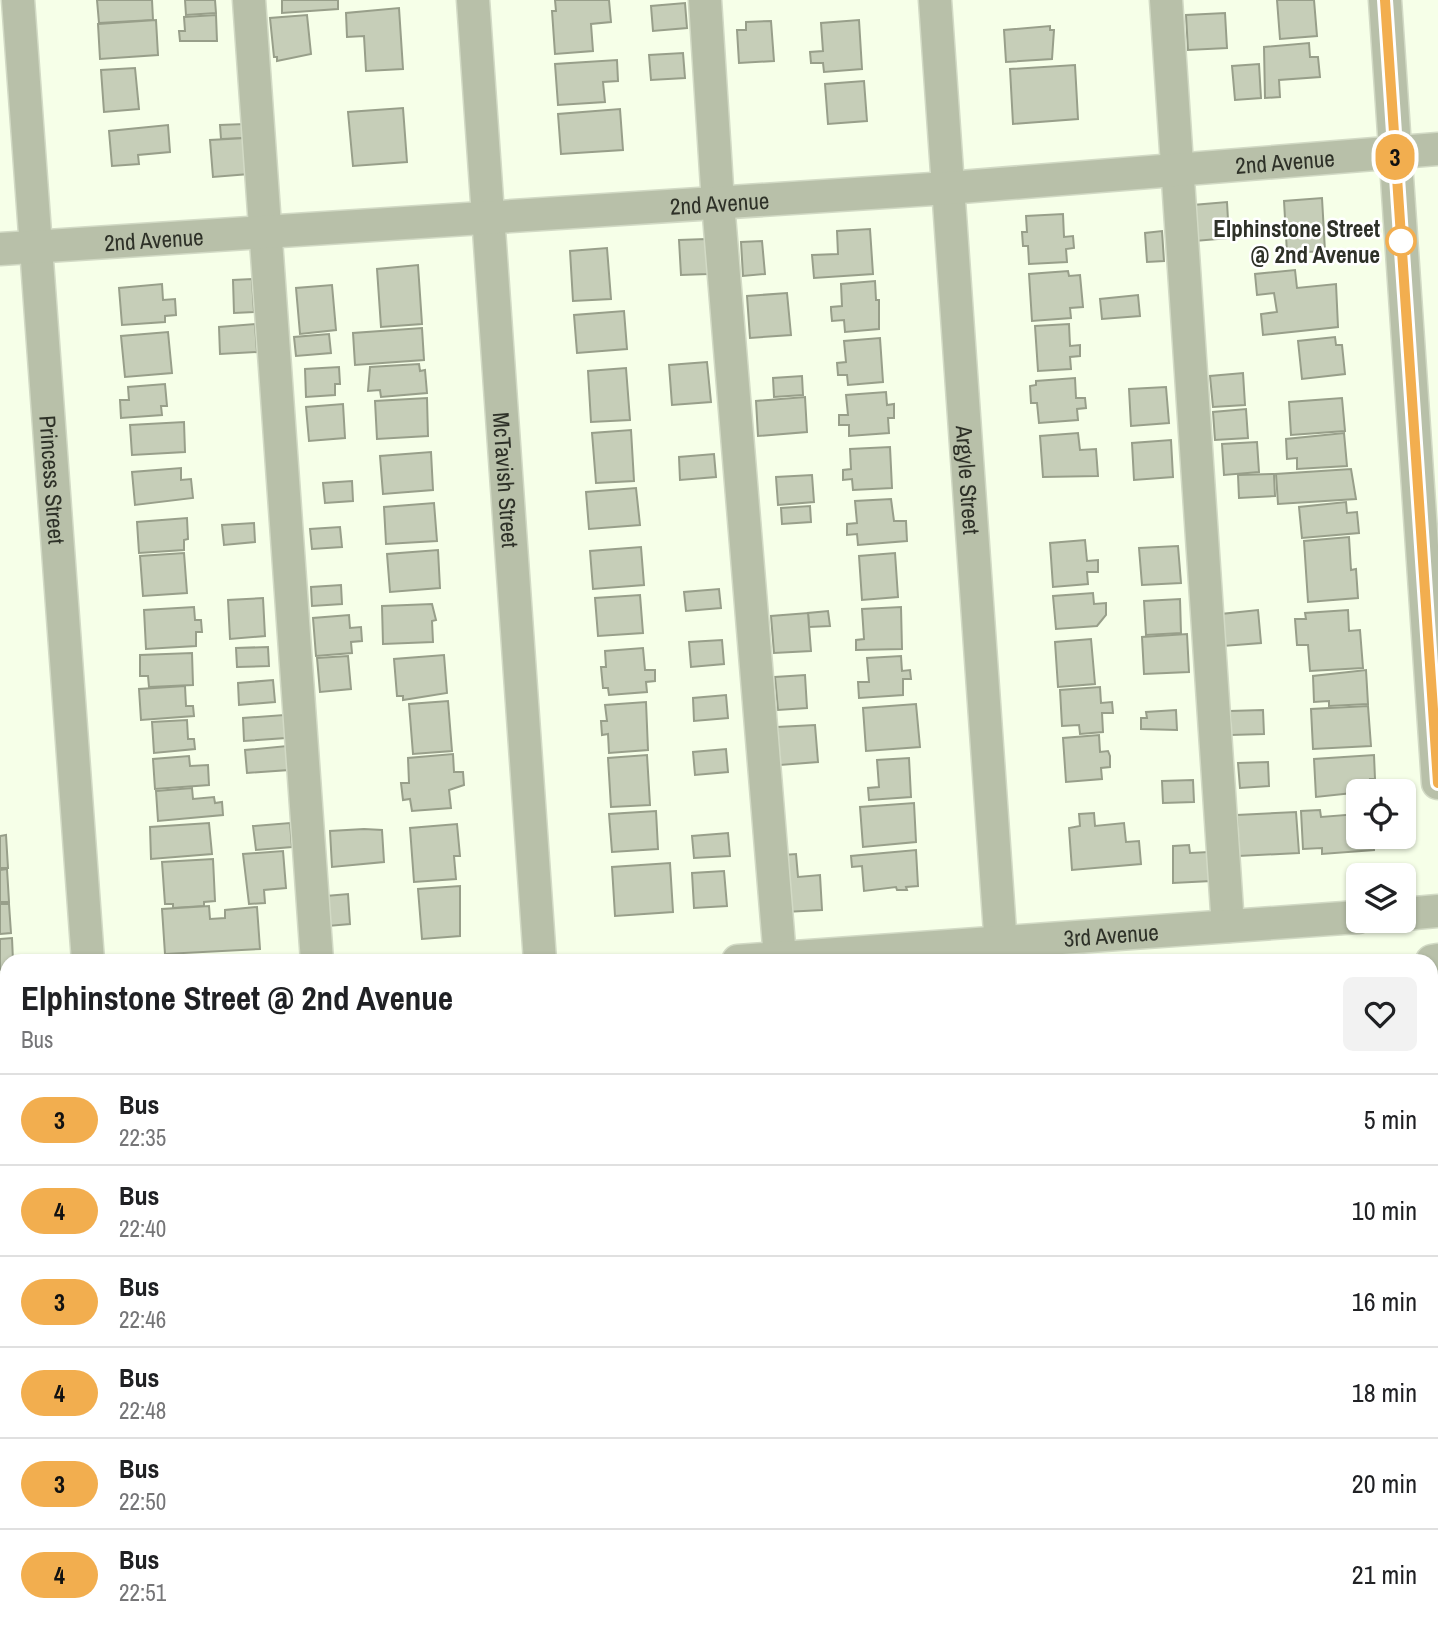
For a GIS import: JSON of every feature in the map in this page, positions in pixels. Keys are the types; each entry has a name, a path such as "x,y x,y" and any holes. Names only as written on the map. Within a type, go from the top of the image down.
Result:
{"street":[{"name":"Princess Street","path":"18,0 88,954"},
{"path":"248,0 316,954"},
{"name":"McTavish Street","path":"473,0 540,954"},
{"path":"705,0 718,203 780,954"},
{"name":"Argyle Street","path":"935,0 1001,952"},
{"path":"1166,0 1228,926"},
{"path":"1385,0 1438,783"},
{"name":"2nd Avenue","path":"0,249 948,188 1438,149"},
{"path":"1416,913 1438,911"},
{"name":"3rd Avenue","path":"927,954 1001,952 1228,926 1346,918"}],"building":[{"path":"97,0 152,0 153,20 99,23"},
{"path":"185,0 215,0 216,13 186,15"},
{"path":"282,0 338,0 338,9 282,13"},
{"path":"555,0 609,0 611,22 591,24 593,51 555,54 552,11 556,11"},
{"path":"1277,0 1314,0 1317,36 1280,39"},
{"path":"685,3 687,28 653,31 651,6"},
{"path":"399,8 403,69 366,71 364,36 347,37 346,13"},
{"path":"1225,13 1227,48 1188,50 1186,15"},
{"path":"216,15 217,41 180,41 179,31 185,31 184,17"},
{"path":"307,15 311,54 277,61 277,57 274,57 270,18"},
{"path":"156,20 158,55 100,59 98,24"},
{"path":"859,20 862,69 824,72 823,63 811,63 810,52 823,51 821,23"},
{"path":"771,21 774,61 739,63 737,30 746,30 746,22"},
{"path":"1050,26 1050,30 1054,30 1052,59 1006,62 1004,30"},
{"path":"1309,43 1310,57 1318,57 1320,77 1279,80 1280,97 1265,98 1264,47"},
{"path":"683,53 685,78 651,80 649,55"},
{"path":"617,60 618,81 603,82 605,102 558,105 555,64"},
{"path":"1259,64 1261,98 1235,100 1232,66"},
{"path":"1075,65 1078,119 1013,124 1010,69"},
{"path":"135,68 139,109 104,112 101,70"},
{"path":"864,81 867,121 828,124 825,84"},
{"path":"403,108 407,162 353,166 348,112"},
{"path":"620,109 623,150 561,154 558,114"},
{"path":"245,124 245,138 221,139 220,125"},
{"path":"168,125 170,152 138,155 139,164 112,166 109,131"},
{"path":"246,138 249,174 213,177 210,140"},
{"path":"1322,198 1325,251 1287,253 1284,201"},
{"path":"1227,202 1229,238 1195,241 1193,205"},
{"path":"1063,214 1064,237 1073,236 1074,248 1066,249 1067,262 1029,264 1028,246 1023,246 1022,232 1027,232 1026,216"},
{"path":"870,229 873,274 814,278 812,255 838,254 837,231"},
{"path":"1162,231 1164,261 1147,262 1145,233"},
{"path":"706,239 708,274 681,275 679,240"},
{"path":"762,241 765,274 743,276 741,242"},
{"path":"607,248 611,299 573,301 570,251"},
{"path":"418,265 422,324 381,327 377,269"},
{"path":"1295,270 1297,288 1336,284 1338,327 1263,335 1261,314 1277,312 1274,293 1257,295 1255,274"},
{"path":"1068,271 1069,276 1080,275 1083,307 1070,308 1071,318 1032,321 1029,274"},
{"path":"252,279 254,312 234,313 233,280"},
{"path":"875,281 876,300 879,300 879,329 845,332 844,320 832,321 831,310 831,307 842,306 841,284"},
{"path":"162,284 163,300 175,299 176,315 165,316 165,322 122,325 119,288"},
{"path":"332,285 336,330 300,334 296,288"},
{"path":"787,293 791,335 750,338 747,296"},
{"path":"1138,295 1140,316 1102,319 1100,299"},
{"path":"624,311 627,349 577,353 574,315"},
{"path":"255,324 257,352 220,354 219,327"},
{"path":"1069,324 1070,346 1080,345 1080,356 1070,357 1071,369 1038,371 1035,326"},
{"path":"422,328 424,360 355,365 353,333"},
{"path":"168,332 172,373 125,377 121,336"},
{"path":"329,334 331,353 296,356 294,337"},
{"path":"1335,337 1336,345 1342,345 1345,374 1302,379 1298,341"},
{"path":"880,338 883,382 848,385 847,375 838,375 837,363 846,362 844,341"},
{"path":"707,362 711,402 672,405 669,365"},
{"path":"419,364 420,371 425,370 427,393 381,397 380,390 368,391 370,367"},
{"path":"339,367 340,384 335,384 335,395 306,397 305,369"},
{"path":"626,368 630,420 591,422 588,371"},
{"path":"1243,373 1245,405 1213,407 1210,376"},
{"path":"802,376 803,395 774,397 773,378"},
{"path":"1075,378 1076,398 1085,398 1086,408 1077,409 1078,420 1039,423 1037,403 1031,403 1030,386 1036,385 1036,381"},
{"path":"165,384 167,406 161,406 162,415 121,418 120,400 129,400 128,387"},
{"path":"1166,387 1169,423 1131,426 1129,389"},
{"path":"886,392 887,405 894,404 894,418 888,418 889,433 849,436 849,425 839,425 839,415 848,415 846,395"},
{"path":"805,397 807,432 758,436 756,401"},
{"path":"427,398 428,436 377,439 375,401"},
{"path":"1342,398 1345,431 1291,435 1289,402"},
{"path":"343,404 345,438 309,441 306,407"},
{"path":"1246,409 1248,438 1215,440 1213,412"},
{"path":"184,422 185,452 132,455 130,425"},
{"path":"631,430 634,481 596,483 592,433"},
{"path":"1078,433 1080,450 1096,449 1098,476 1043,477 1040,436"},
{"path":"1344,433 1347,466 1297,469 1297,458 1287,459 1286,439"},
{"path":"1171,440 1173,477 1134,480 1132,443"},
{"path":"1257,442 1259,472 1224,475 1222,444"},
{"path":"890,447 892,488 853,490 852,479 843,480 843,470 851,469 850,449"},
{"path":"431,452 433,490 383,494 380,456"},
{"path":"714,454 716,477 680,480 679,457"},
{"path":"181,468 181,480 191,479 193,498 135,505 132,472"},
{"path":"1351,469 1356,499 1278,504 1276,474"},
{"path":"1274,474 1275,496 1239,498 1238,475"},
{"path":"812,475 814,502 778,505 776,477"},
{"path":"352,481 353,501 325,503 323,483"},
{"path":"636,488 640,525 589,529 586,492"},
{"path":"891,499 894,521 906,521 907,541 858,545 857,534 847,535 847,524 857,523 855,501"},
{"path":"1346,502 1347,513 1357,512 1359,533 1302,538 1299,507"},
{"path":"434,503 437,541 386,544 384,507"},
{"path":"810,506 811,522 782,524 781,508"},
{"path":"187,518 188,539 184,540 184,550 139,553 137,522"},
{"path":"254,523 255,542 224,545 222,525"},
{"path":"340,527 342,547 312,549 310,529"},
{"path":"1349,537 1351,570 1356,569 1358,598 1308,602 1304,541"},
{"path":"1085,540 1087,561 1098,560 1098,572 1087,572 1088,584 1053,587 1050,543"},
{"path":"1178,546 1181,583 1142,585 1139,548"},
{"path":"641,547 644,585 593,589 590,551"},
{"path":"438,550 440,588 390,592 387,554"},
{"path":"184,553 187,593 143,596 140,556"},
{"path":"895,553 898,597 862,600 859,556"},
{"path":"341,585 342,604 312,606 311,587"},
{"path":"719,589 721,608 686,611 684,592"},
{"path":"1093,593 1094,604 1106,603 1106,615 1097,626 1056,629 1053,596"},
{"path":"640,595 643,633 598,636 595,598"},
{"path":"263,598 265,636 230,639 228,600"},
{"path":"1180,599 1181,633 1146,635 1144,601"},
{"path":"432,604 436,620 432,621 433,642 383,644 382,606"},
{"path":"194,607 195,620 201,620 202,632 196,632 196,646 146,649 144,610"},
{"path":"901,607 902,649 856,650 856,640 864,639 862,609"},
{"path":"1258,610 1261,643 1223,646 1221,614"},
{"path":"1348,610 1349,631 1360,630 1363,668 1310,671 1308,645 1297,645 1295,619 1306,619 1305,613"},
{"path":"828,611 830,626 809,627 808,613"},
{"path":"808,613 811,651 774,653 771,616"},
{"path":"349,615 350,628 361,627 362,641 351,642 352,653 316,656 313,618"},
{"path":"1187,634 1189,672 1144,674 1142,637"},
{"path":"1091,639 1095,684 1058,687 1055,642"},
{"path":"722,640 724,664 691,667 689,642"},
{"path":"268,647 269,666 237,667 236,648"},
{"path":"643,648 645,670 655,670 655,681 646,682 647,692 609,695 608,688 603,688 601,667 606,667 605,651"},
{"path":"192,653 193,685 149,687 148,676 140,676 140,655"},
{"path":"444,655 447,693 403,700 403,696 397,696 394,659"},
{"path":"348,656 351,689 320,692 317,658"},
{"path":"901,656 902,671 910,670 911,679 903,679 903,695 859,698 858,682 869,682 867,658"},
{"path":"1366,670 1368,704 1329,706 1329,701 1314,702 1313,676"},
{"path":"805,675 807,708 778,710 775,677"},
{"path":"273,680 275,702 239,705 238,683"},
{"path":"185,686 186,706 193,706 194,716 141,720 139,689"},
{"path":"1100,687 1101,703 1112,702 1113,713 1102,713 1103,732 1080,734 1079,725 1062,726 1060,690"},
{"path":"726,695 728,718 694,721 693,698"},
{"path":"448,701 452,751 413,754 409,704"},
{"path":"646,702 648,750 609,753 608,734 602,735 601,721 607,721 605,705"},
{"path":"916,704 920,747 866,751 863,708"},
{"path":"1368,706 1371,746 1313,749 1311,709"},
{"path":"1176,710 1177,730 1141,729 1141,718 1147,718 1146,712"},
{"path":"1263,710 1264,734 1231,735 1230,711"},
{"path":"284,715 286,738 244,741 243,718"},
{"path":"187,720 188,739 194,739 195,749 154,753 152,722"},
{"path":"815,725 818,762 780,765 777,727"},
{"path":"1099,735 1100,752 1108,751 1110,756 1110,767 1101,768 1102,779 1066,782 1063,738"},
{"path":"287,746 289,770 247,773 245,750"},
{"path":"726,749 728,772 695,775 693,752"},
{"path":"453,754 454,772 463,772 464,785 449,790 451,808 412,811 410,799 403,800 401,783 409,783 408,758"},
{"path":"647,755 650,805 611,807 608,758"},
{"path":"1374,755 1375,779 1346,779 1346,794 1316,797 1314,759"},
{"path":"189,756 190,766 208,765 209,785 155,789 153,759"},
{"path":"909,758 911,797 869,800 868,788 879,787 877,760"},
{"path":"1268,762 1269,786 1240,788 1238,763"},
{"path":"1193,780 1194,802 1163,803 1162,781"},
{"path":"192,788 193,799 214,797 215,803 222,802 223,815 158,821 156,791"},
{"path":"914,803 916,842 863,847 860,807"},
{"path":"1320,810 1321,817 1346,815 1346,849 1374,850 1322,854 1322,848 1303,849 1301,811"},
{"path":"656,811 658,849 612,852 609,814"},
{"path":"1296,812 1299,853 1239,856 1237,815"},
{"path":"1094,813 1095,826 1124,823 1126,842 1139,841 1141,864 1072,870 1069,828 1080,826 1079,814"},
{"path":"209,823 212,854 151,859 150,827"},
{"path":"290,823 292,847 256,850 253,826"},
{"path":"457,824 460,856 454,856 456,879 414,882 410,828"},
{"path":"382,830 384,862 332,867 330,831"},
{"path":"728,833 730,856 694,858 692,836"},
{"path":"6,835 8,868 0,868 0,836"},
{"path":"1189,845 1190,853 1209,852 1211,881 1173,883 1173,846"},
{"path":"916,850 918,886 906,887 907,890 897,890 896,887 864,891 862,866 852,867 851,856"},
{"path":"283,851 286,888 264,890 265,903 249,904 243,854"},
{"path":"796,854 798,877 820,875 822,910 785,912 783,855"},
{"path":"213,859 215,901 204,902 204,906 173,908 173,904 165,904 162,862"},
{"path":"670,863 673,912 615,916 612,867"},
{"path":"7,869 9,902 0,902 0,870"},
{"path":"724,871 727,906 694,908 692,873"},
{"path":"460,886 460,936 422,939 418,889"},
{"path":"348,894 350,924 328,926 326,896"},
{"path":"0,904 9,904 11,933 0,934"},
{"path":"209,906 210,919 225,918 225,910 257,907 260,949 165,954 162,909"},
{"path":"12,938 13,954 0,954 0,939"}],"bus line":[{"name":"3","path":"1385,0 1438,783"}],"place":[{"name":"Elphinstone Street @ 2nd Avenue","path":"1401,241"}]}
